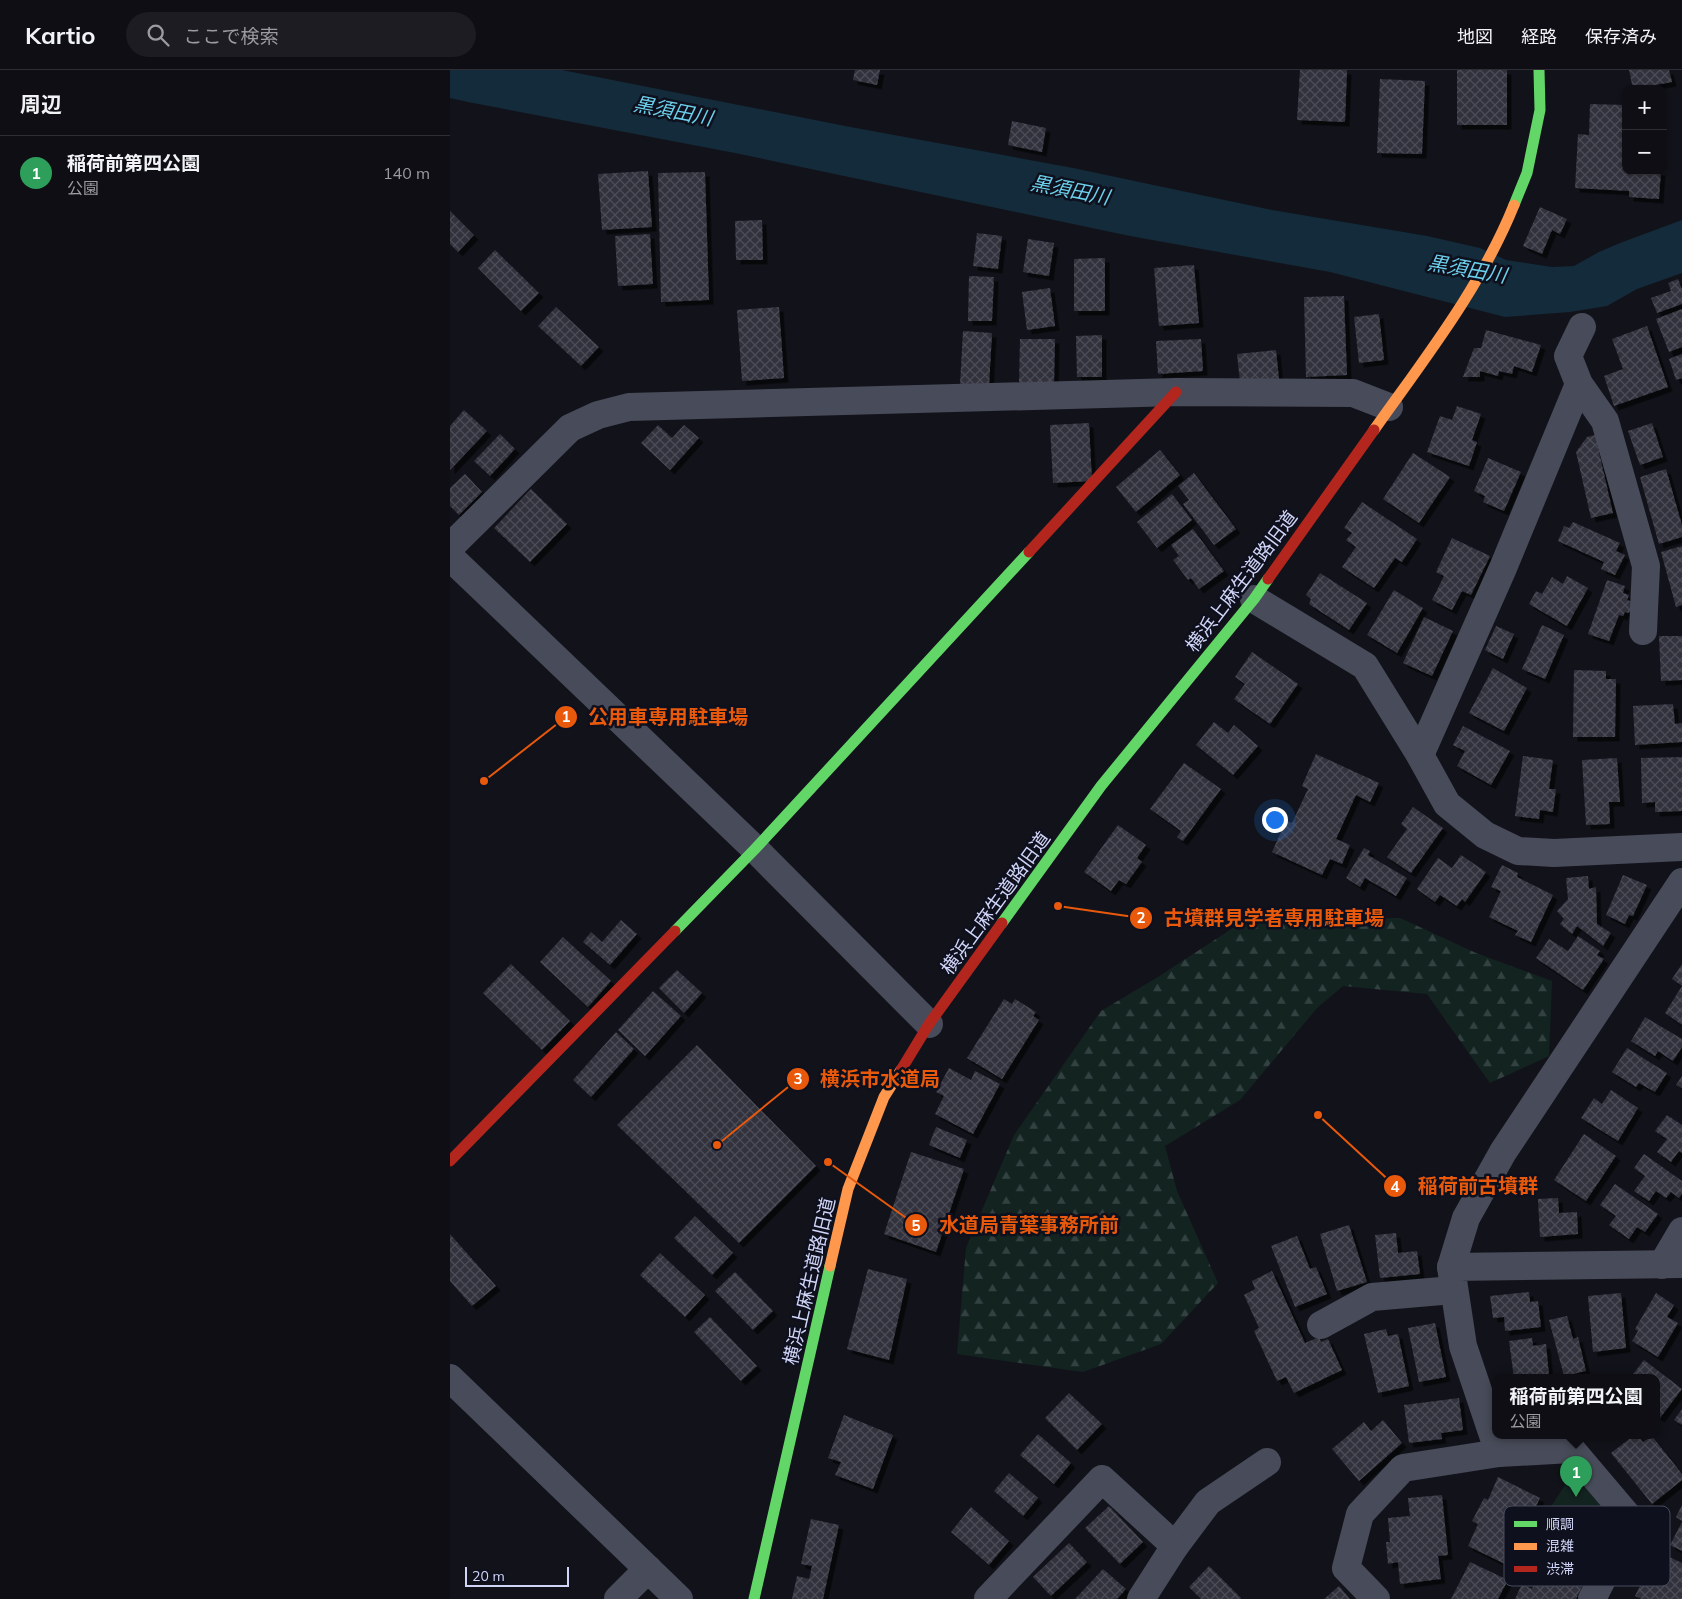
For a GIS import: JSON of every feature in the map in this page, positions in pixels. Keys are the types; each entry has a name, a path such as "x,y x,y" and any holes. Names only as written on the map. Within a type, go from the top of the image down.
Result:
{"street":[{"name":"横浜上麻生道路旧道","path":"754,1599 848,1189 884,1096 929,1024 1101,786 1254,599 1453,319 1501,237 1528,173 1540,110 1539,70"},
{"path":"1582,327 1568,356 1579,384 1605,420 1646,566 1643,631"},
{"path":"1420,755 1503,568 1579,384"},
{"path":"450,1161 755,849 1176,392"},
{"path":"450,547 570,428 598,414 629,407 1176,392 1353,392 1389,408"},
{"path":"450,557 755,849 929,1024"},
{"path":"1254,599 1365,666 1420,755 1447,804 1485,835 1518,851 1554,853 1682,847"},
{"path":"1492,1432 1463,1346 1452,1278 1466,1218 1503,1152 1682,882"},
{"path":"1321,1325 1372,1297 1452,1278 1672,1264 1682,1231"},
{"path":"450,1378 679,1599"},
{"path":"1494,1439 1499,1453"},
{"path":"1376,1599 1346,1568 1360,1514 1403,1468 1499,1453 1570,1449 1620,1506"},
{"path":"1141,1599 1175,1546 1208,1502 1267,1462"},
{"path":"988,1599 1102,1480 1175,1546"},
{"path":"618,1599 648,1569"},
{"path":"1592,1599 1599,1586"}],"green space":[{"path":"1400,918 1476,953 1552,981 1549,1056 1490,1083 1427,994 1343,986 1317,1008 1240,1100 1165,1146 1177,1191 1218,1283 1161,1344 1083,1372 957,1354 966,1248 1014,1135 1101,1011 1158,977 1245,920"},
{"path":"1574,1471 1603,1506 1551,1506"}],"water":[{"name":"黒須田川","path":"450,70 562,70 845,126 1073,168 1272,210 1427,236 1480,248 1506,260 1552,267 1574,266 1620,243 1682,220 1682,273 1637,289 1607,306 1570,312 1505,317 1330,272 1130,236 735,153 450,98"}],"building":[{"path":"855,70 880,70 877,85 853,80"},
{"path":"1300,70 1347,70 1345,122 1297,120"},
{"path":"1457,70 1507,70 1507,125 1457,125"},
{"path":"1629,70 1669,70 1672,82 1655,85 1632,85"},
{"path":"1380,79 1425,81 1422,154 1377,153"},
{"path":"1590,104 1622,105 1622,175 1661,175 1659,199 1629,197 1629,191 1575,188 1578,134 1589,135"},
{"path":"1012,121 1046,128 1042,152 1008,145"},
{"path":"648,171 652,227 602,230 598,174"},
{"path":"705,172 709,300 661,302 658,173"},
{"path":"1540,207 1567,219 1560,234 1552,230 1542,254 1523,246"},
{"path":"450,211 474,235 458,252 450,244"},
{"path":"762,220 763,260 736,260 735,221"},
{"path":"977,233 1002,236 998,269 973,266"},
{"path":"650,234 653,284 618,286 615,236"},
{"path":"1028,239 1054,243 1049,276 1023,272"},
{"path":"495,250 539,293 521,311 478,268"},
{"path":"1105,258 1105,311 1074,311 1074,259"},
{"path":"1194,265 1199,323 1159,326 1154,268"},
{"path":"969,276 994,277 992,321 968,321"},
{"path":"1678,279 1682,289 1682,304 1657,313 1651,298 1671,291 1668,283"},
{"path":"1050,288 1055,326 1027,330 1022,292"},
{"path":"1344,296 1347,375 1306,377 1304,297"},
{"path":"556,307 599,347 581,366 538,326"},
{"path":"779,307 784,378 742,381 737,310"},
{"path":"1682,309 1682,347 1669,352 1656,319"},
{"path":"1379,314 1384,360 1359,363 1354,317"},
{"path":"1647,326 1668,387 1614,406 1604,376 1623,369 1612,339"},
{"path":"1486,330 1541,345 1532,372 1514,366 1512,374 1499,371 1498,376 1480,371 1480,377 1463,377 1474,348 1481,348"},
{"path":"963,331 992,333 989,386 960,384"},
{"path":"1102,335 1102,377 1077,377 1076,336"},
{"path":"1020,339 1055,339 1054,384 1019,383"},
{"path":"1201,339 1203,371 1158,374 1156,341"},
{"path":"1276,350 1279,379 1240,382 1237,354"},
{"path":"1682,354 1682,378 1676,380 1669,359"},
{"path":"1457,406 1481,414 1472,440 1477,442 1469,466 1427,452 1440,416 1452,420"},
{"path":"464,410 487,431 450,470 450,426"},
{"path":"1089,423 1092,481 1053,483 1050,425"},
{"path":"1652,423 1663,457 1640,465 1628,431"},
{"path":"658,425 672,438 684,425 699,438 670,470 641,443"},
{"path":"500,434 515,449 490,476 474,461"},
{"path":"1595,435 1613,513 1591,518 1576,452 1587,437"},
{"path":"1160,450 1180,475 1136,512 1116,487"},
{"path":"1413,453 1450,477 1419,523 1383,499"},
{"path":"1488,458 1521,472 1504,511 1483,502 1485,496 1474,491"},
{"path":"1666,469 1682,525 1682,537 1659,544 1640,477"},
{"path":"1194,473 1236,529 1214,545 1183,504 1189,500 1178,486"},
{"path":"465,474 482,492 459,515 450,506 450,488"},
{"path":"531,489 567,524 530,562 494,528"},
{"path":"1172,494 1192,520 1157,548 1137,522"},
{"path":"1362,502 1417,539 1402,562 1395,558 1374,588 1342,567 1356,547 1346,540 1352,533 1344,528"},
{"path":"1573,522 1620,543 1616,551 1625,555 1615,575 1601,569 1604,562 1558,541 1564,526 1569,528"},
{"path":"1193,529 1224,571 1199,589 1191,578 1188,580 1173,560 1179,556 1171,545"},
{"path":"1452,538 1490,556 1471,595 1462,591 1452,610 1432,600 1444,576 1436,572"},
{"path":"1682,546 1682,605 1676,607 1661,552"},
{"path":"1320,573 1367,603 1349,630 1309,604 1311,599 1306,595"},
{"path":"1567,576 1588,588 1567,626 1529,604 1536,591 1542,594 1552,577 1563,584"},
{"path":"1607,580 1625,586 1623,593 1629,595 1627,600 1633,602 1629,613 1625,612 1623,616 1619,615 1609,641 1588,634"},
{"path":"1394,590 1423,608 1397,653 1367,635"},
{"path":"1424,617 1453,631 1432,676 1403,663"},
{"path":"1542,625 1564,635 1545,679 1522,669"},
{"path":"1496,626 1514,634 1503,659 1485,650"},
{"path":"1659,636 1682,636 1682,680 1661,681"},
{"path":"1252,652 1298,684 1270,724 1234,699 1245,684 1235,677"},
{"path":"1493,668 1527,688 1504,731 1469,713"},
{"path":"1574,670 1606,671 1606,679 1616,679 1615,737 1573,737"},
{"path":"1673,704 1675,724 1682,723 1682,742 1635,745 1633,706"},
{"path":"1214,722 1228,733 1234,725 1258,746 1233,775 1196,745"},
{"path":"1463,726 1510,751 1491,785 1457,766 1465,751 1453,745"},
{"path":"1316,754 1379,783 1370,802 1356,795 1336,839 1350,845 1342,864 1330,859 1322,875 1272,852 1286,821 1292,823 1308,789 1302,786"},
{"path":"1523,756 1553,760 1549,789 1556,789 1553,812 1540,810 1539,819 1515,816"},
{"path":"1682,757 1682,811 1655,812 1655,802 1642,803 1641,758"},
{"path":"1617,758 1620,802 1609,802 1610,824 1586,825 1582,760"},
{"path":"1184,763 1221,789 1183,841 1177,837 1181,831 1150,809"},
{"path":"1413,807 1443,828 1411,873 1387,857 1407,829 1401,824"},
{"path":"1118,825 1146,845 1137,858 1142,862 1126,884 1119,880 1111,891 1084,872"},
{"path":"1364,848 1370,851 1368,855 1407,878 1396,896 1365,878 1360,887 1346,878"},
{"path":"1461,855 1486,872 1465,902 1462,899 1457,906 1440,895 1435,902 1417,889 1438,858 1452,868"},
{"path":"1502,865 1518,873 1517,877 1553,895 1531,942 1515,935 1518,931 1489,917 1501,891 1491,887"},
{"path":"1623,875 1647,885 1633,916 1629,915 1625,924 1606,915"},
{"path":"1588,876 1589,889 1596,887 1597,924 1611,933 1603,946 1577,926 1572,934 1560,924 1564,919 1557,911 1568,899 1566,878"},
{"path":"621,920 637,934 610,965 583,942 591,932 602,942"},
{"path":"1578,936 1600,951 1597,955 1604,959 1583,990 1536,958 1549,939 1568,951"},
{"path":"563,937 611,981 588,1007 540,962"},
{"path":"511,964 570,1021 542,1050 483,993"},
{"path":"1682,964 1682,986 1672,979"},
{"path":"677,970 702,993 684,1013 659,988"},
{"path":"1682,986 1682,1025 1665,1013"},
{"path":"653,991 681,1016 645,1056 618,1030"},
{"path":"1004,999 1012,1004 1015,999 1036,1012 1033,1016 1039,1020 1002,1079 967,1058"},
{"path":"1645,1017 1682,1039 1682,1047 1673,1061 1658,1051 1655,1056 1631,1041"},
{"path":"616,1032 634,1049 591,1097 573,1080"},
{"path":"697,1045 816,1166 739,1243 617,1125"},
{"path":"1627,1048 1667,1073 1655,1092 1639,1083 1636,1087 1612,1072"},
{"path":"949,1068 971,1080 975,1071 1000,1084 973,1134 935,1114 944,1096 936,1092"},
{"path":"1682,1076 1682,1088 1676,1085"},
{"path":"1611,1090 1638,1108 1618,1141 1581,1118 1594,1098 1602,1104"},
{"path":"1667,1115 1682,1125 1682,1153 1679,1151 1671,1162 1657,1152 1667,1139 1655,1131"},
{"path":"936,1127 967,1140 960,1158 929,1145"},
{"path":"1584,1134 1616,1156 1586,1201 1554,1180"},
{"path":"911,1152 964,1169 936,1252 884,1234"},
{"path":"1644,1154 1682,1181 1682,1194 1679,1198 1671,1192 1666,1198 1656,1191 1649,1201 1634,1191 1645,1176 1634,1168"},
{"path":"1615,1184 1658,1214 1645,1232 1637,1227 1629,1239 1609,1225 1616,1216 1600,1205"},
{"path":"1558,1198 1559,1213 1577,1212 1578,1234 1540,1237 1538,1199"},
{"path":"695,1216 733,1253 712,1275 674,1238"},
{"path":"1349,1225 1367,1282 1337,1291 1320,1234"},
{"path":"1396,1233 1398,1253 1417,1251 1420,1274 1380,1278 1375,1235"},
{"path":"450,1234 496,1286 472,1306 450,1281"},
{"path":"1297,1236 1310,1269 1316,1267 1327,1294 1295,1307 1271,1246"},
{"path":"660,1253 705,1295 685,1317 640,1275"},
{"path":"868,1269 907,1279 889,1360 847,1349"},
{"path":"1272,1271 1305,1343 1319,1337 1321,1342 1328,1339 1342,1370 1294,1393 1286,1377 1277,1381 1254,1331 1259,1328 1244,1295 1255,1289 1252,1281"},
{"path":"735,1272 773,1311 753,1330 715,1291"},
{"path":"1529,1292 1530,1302 1538,1301 1541,1327 1505,1331 1504,1317 1493,1318 1490,1296"},
{"path":"1621,1293 1626,1348 1593,1352 1588,1296"},
{"path":"1656,1293 1674,1305 1667,1317 1678,1323 1658,1357 1632,1341 1638,1331 1635,1329"},
{"path":"1567,1316 1573,1339 1578,1337 1586,1371 1563,1374 1549,1320"},
{"path":"710,1317 757,1366 741,1381 694,1332"},
{"path":"1435,1323 1446,1377 1419,1382 1408,1328"},
{"path":"1386,1329 1388,1336 1398,1334 1409,1386 1378,1393 1364,1334"},
{"path":"1532,1338 1533,1346 1546,1344 1549,1374 1513,1374 1509,1341"},
{"path":"1644,1360 1682,1389 1660,1418 1660,1374 1633,1374"},
{"path":"1069,1393 1102,1424 1077,1450 1045,1418"},
{"path":"1459,1398 1463,1430 1441,1433 1442,1439 1409,1443 1404,1405"},
{"path":"1682,1409 1682,1425 1674,1420"},
{"path":"844,1415 893,1435 873,1489 835,1475 841,1462 828,1458"},
{"path":"1383,1420 1402,1443 1359,1481 1332,1449 1364,1422 1371,1431"},
{"path":"1038,1434 1071,1463 1054,1484 1020,1455"},
{"path":"1629,1439 1640,1439 1643,1442 1648,1439 1654,1439 1682,1474 1682,1480 1652,1504 1611,1453"},
{"path":"1009,1473 1038,1498 1023,1516 994,1491"},
{"path":"1498,1477 1540,1498 1536,1506 1504,1506 1504,1564 1468,1546 1478,1524 1472,1521 1484,1498 1488,1500"},
{"path":"1442,1495 1448,1555 1438,1556 1441,1579 1400,1584 1398,1562 1388,1564 1386,1542 1390,1542 1388,1518 1410,1516 1408,1498"},
{"path":"1682,1505 1682,1521 1676,1517"},
{"path":"1109,1506 1143,1542 1120,1564 1085,1528"},
{"path":"971,1507 1009,1541 989,1565 951,1532"},
{"path":"811,1519 839,1525 823,1599 792,1599 797,1576 809,1579 812,1566 801,1564"},
{"path":"1682,1522 1682,1551 1670,1545"},
{"path":"1069,1543 1087,1562 1051,1596 1033,1577"},
{"path":"1670,1557 1682,1563 1682,1599 1642,1599 1635,1596 1640,1586 1670,1586"},
{"path":"1470,1562 1504,1578 1505,1586 1498,1599 1451,1599"},
{"path":"1209,1566 1240,1599 1201,1599 1189,1587"},
{"path":"1103,1569 1126,1589 1117,1599 1075,1599"},
{"path":"1339,1586 1350,1599 1324,1599"},
{"path":"1521,1586 1532,1589 1533,1586 1582,1586 1576,1599 1515,1599"}],"traffic: fast":[{"path":"1514,205 1527,173 1540,110 1539,70"},
{"path":"675,931 755,849 1029,552"},
{"path":"1002,923 1101,786 1254,599 1268,579"},
{"path":"754,1599 830,1266"}],"traffic: slow":[{"path":"1374,430 1432,349 1469,293 1501,235 1514,205"},
{"path":"830,1266 848,1189 884,1097 901,1070"}],"traffic: jam":[{"path":"1029,552 1176,392"},
{"path":"1268,579 1374,430"},
{"path":"901,1070 929,1024 1002,923"},
{"path":"450,1161 675,931"}],"place":[{"name":"公用車専用駐車場","path":"484,781"},
{"name":"古墳群見学者専用駐車場","path":"1058,906"},
{"name":"稲荷前古墳群","path":"1318,1115"},
{"name":"横浜市水道局","path":"717,1145"},
{"name":"水道局青葉事務所前","path":"828,1162"},
{"name":"稲荷前第四公園","path":"1576,1497"}]}
